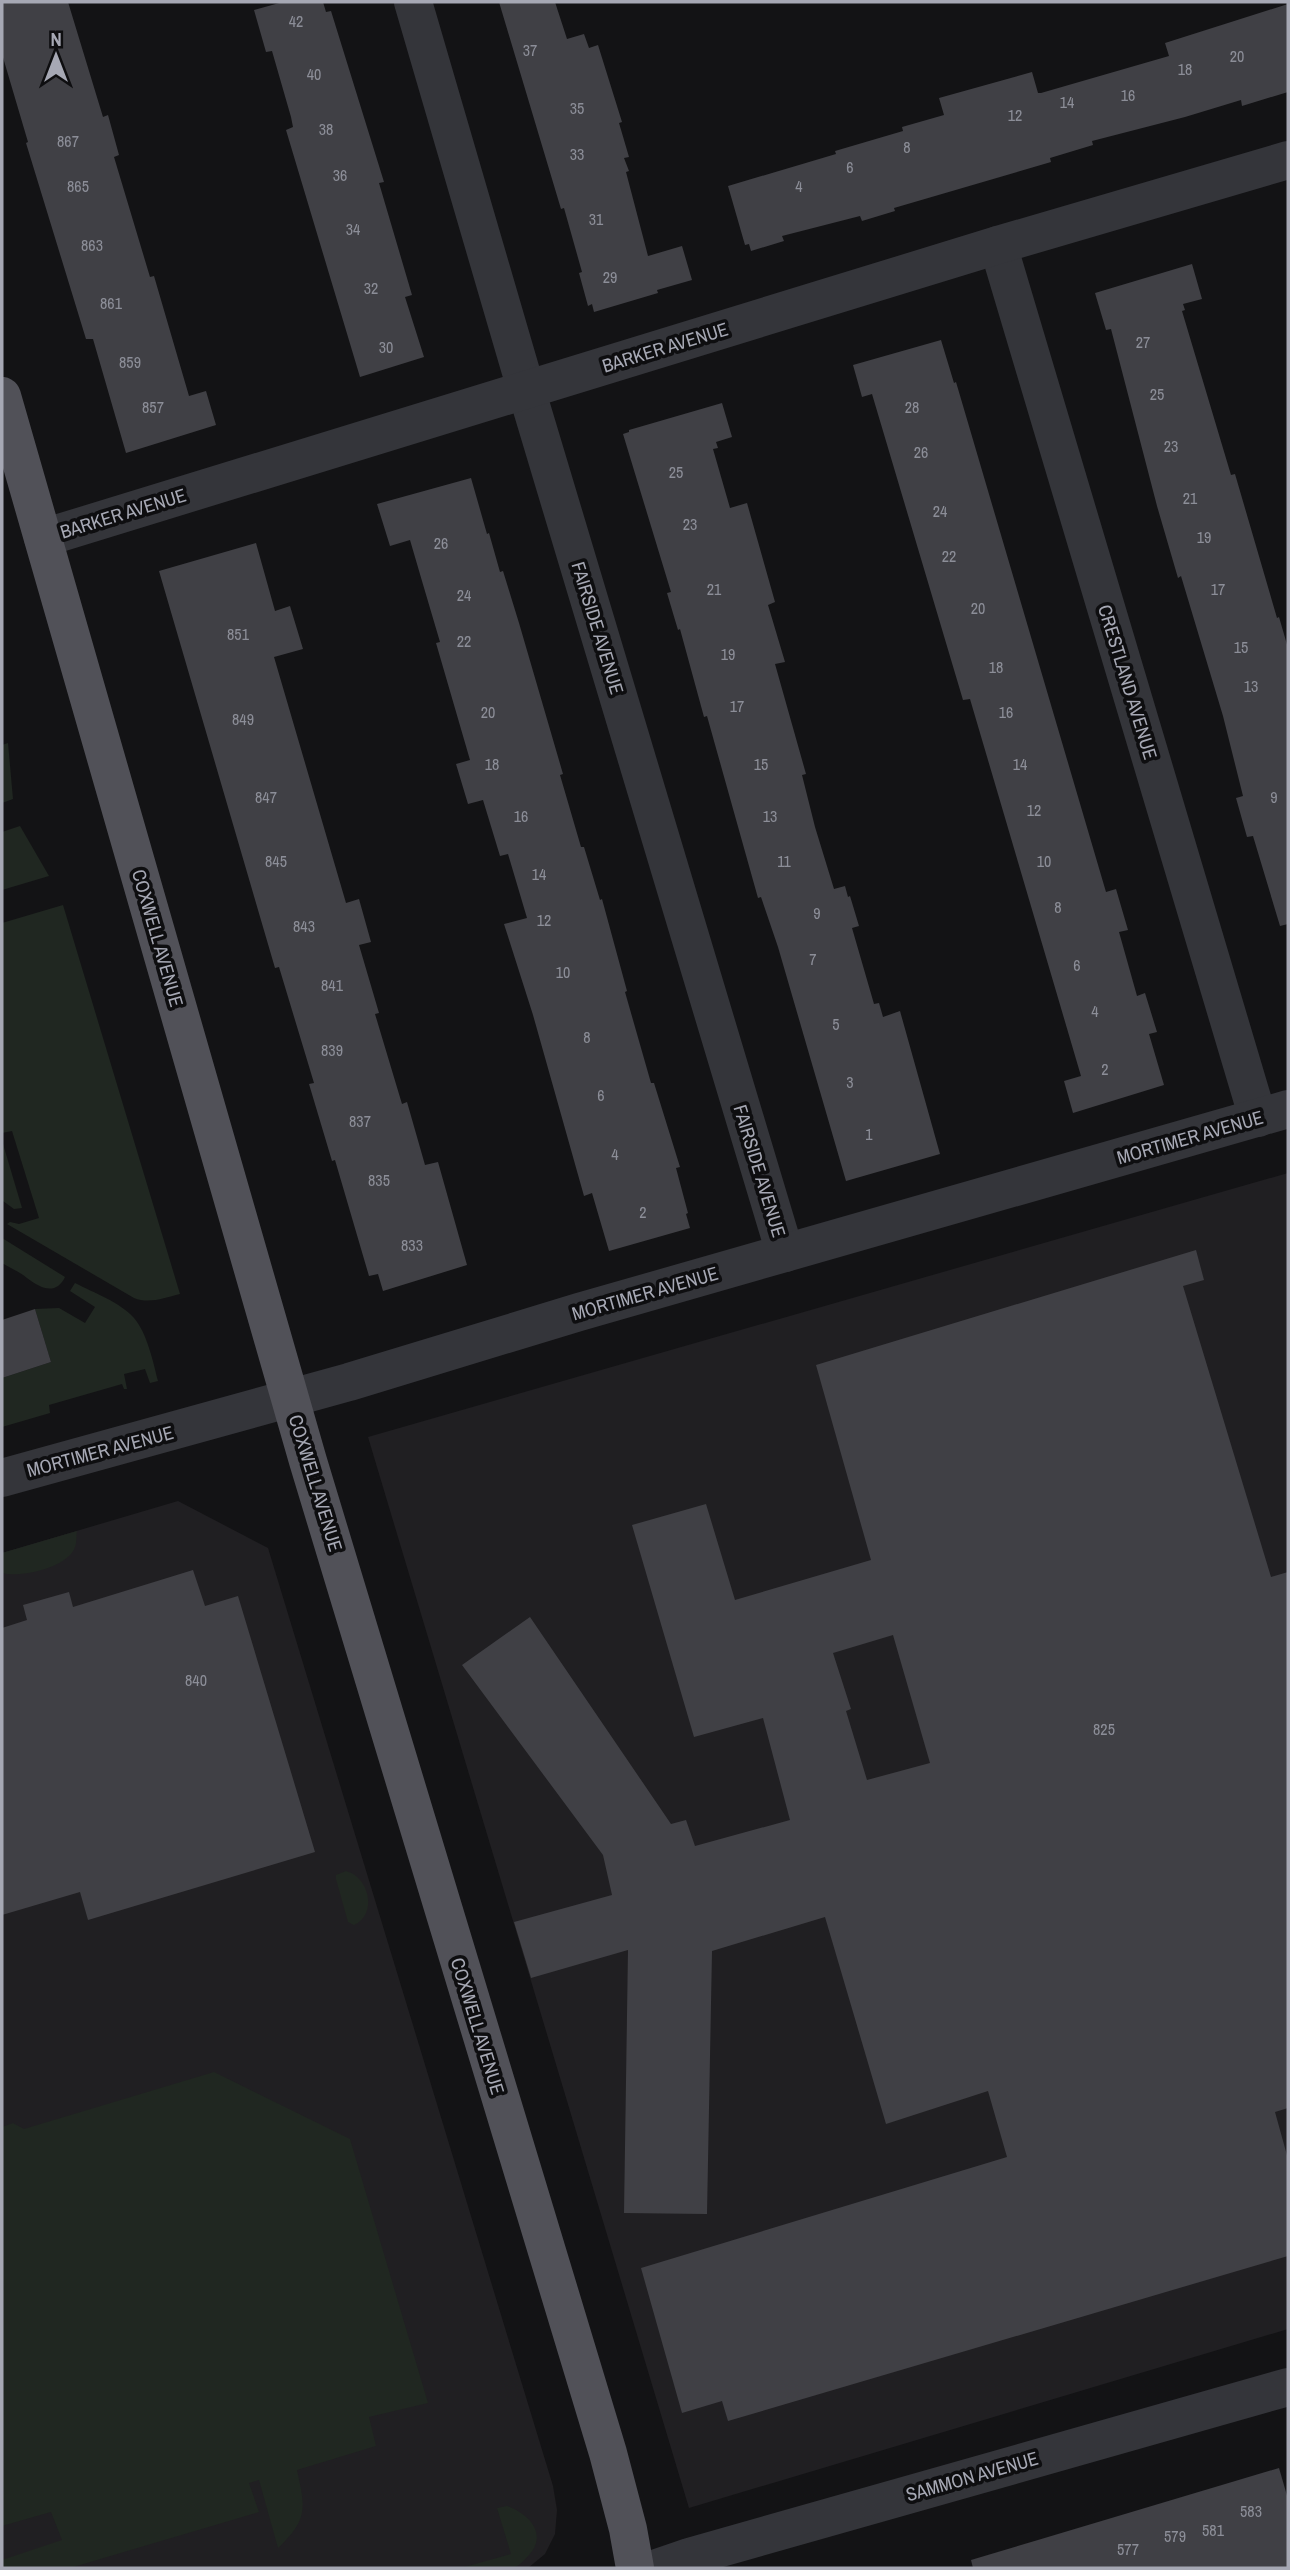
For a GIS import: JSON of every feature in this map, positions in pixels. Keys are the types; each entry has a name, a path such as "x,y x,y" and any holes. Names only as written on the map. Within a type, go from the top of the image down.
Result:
{"main road":[{"name":"COXWELL AVENUE","path":"2,396 290,1398 608,2453 635,2568"}],"street":[{"name":"FAIRSIDE AVENUE","path":"413,2 785,1253"},
{"name":"BARKER AVENUE","path":"43,538 998,245 1288,160"},
{"name":"CRESTLAND AVENUE","path":"998,245 1273,1114"},
{"name":"MORTIMER AVENUE","path":"2,1478 290,1398 1273,1114"},
{"name":"SAMMON AVENUE","path":"657,2568 1288,2387"}],"shaded area":[{"path":"8,743 13,799 2,803 2,745"},
{"path":"20,826 49,876 2,890 2,832"},
{"path":"63,905 180,1294 162,1299 134,1298 7,1224 19,1224 39,1218 12,1131 2,1133 2,923"},
{"path":"2,1144 22,1208 14,1209 3,1201"},
{"path":"1288,1173 1288,2329 689,2508 368,1437"},
{"path":"2,1238 65,1277 61,1283 57,1287 42,1287 2,1263"},
{"path":"75,1283 114,1303 134,1318 146,1339 158,1381 150,1383 145,1369 124,1374 127,1389 124,1389 122,1384 49,1405 50,1413 2,1427 2,1378 51,1362 35,1309 59,1308 85,1323 95,1307 70,1291"},
{"path":"178,1501 268,1548 553,2486 557,2510 555,2534 545,2554 528,2568 2,2568 2,1553"},
{"path":"77,1531 75,1547 63,1561 31,1573 2,1573 2,1553"},
{"path":"346,1871 360,1880 368,1896 366,1913 354,1925 348,1922 336,1879 336,1875"},
{"path":"214,2072 350,2139 428,2403 369,2417 376,2446 297,2470 302,2494 302,2512 295,2529 278,2548 259,2480 249,2483 259,2512 70,2568 2,2568 2,2560 62,2540 51,2512 2,2526 2,2127 13,2123 24,2129"},
{"path":"507,2506 529,2519 536,2532 537,2540 529,2555 512,2568 461,2568 511,2554 497,2508"}],"building":[{"path":"2,2 68,2 103,117 108,115 119,155 114,157 150,277 154,276 189,396 206,391 216,425 126,453 93,339 86,339 26,143 28,142 2,54"},
{"path":"283,2 323,2 326,12 331,11 384,182 379,183 412,295 405,297 424,357 360,377 286,130 293,127 272,51 266,52 254,10"},
{"path":"499,2 555,2 567,39 584,34 589,48 598,45 622,122 619,123 629,157 624,158 629,171 626,172 648,256 682,246 692,280 594,312 592,304 588,306 579,273 582,272 564,208 561,209"},
{"path":"1288,4 1288,92 1242,106 1241,100 1092,141 1093,145 1050,158 1051,162 894,208 895,211 862,221 860,216 782,236 784,241 751,251 749,244 745,245 728,186 836,154 835,151 903,131 902,127 944,115 939,98 1032,72 1038,93 1041,93 1169,56 1165,43"},
{"path":"1192,264 1202,299 1183,304 1185,310 1182,311 1231,475 1235,474 1288,648 1288,924 1280,926 1253,836 1247,837 1236,798 1243,796 1223,716 1157,506 1111,329 1106,330 1095,293"},
{"path":"941,340 954,383 956,382 1106,892 1116,889 1128,930 1119,932 1137,996 1145,993 1157,1032 1149,1034 1164,1085 1073,1113 1064,1081 1081,1076 970,699 963,700 872,394 862,397 853,365"},
{"path":"722,403 732,437 716,442 718,448 713,449 730,508 747,503 775,602 768,605 785,662 775,664 806,774 802,775 815,827 834,889 845,886 848,897 850,896 859,926 852,928 874,1004 879,1003 883,1017 900,1011 940,1154 846,1181 778,947 761,897 758,898 707,716 704,717 680,629 678,630 667,593 671,592 623,434"},
{"path":"471,478 487,534 489,533 500,572 503,571 519,623 563,774 560,775 581,847 584,847 600,900 602,899 651,1083 654,1083 680,1167 676,1168 690,1228 609,1251 592,1193 584,1196 533,1015 504,924 527,918 508,854 500,856 483,800 468,804 456,764 470,760 436,643 440,642 410,540 390,546 377,504"},
{"path":"256,543 275,611 290,606 303,649 274,657 346,903 359,899 371,942 359,945 379,1013 375,1014 402,1104 407,1102 425,1165 438,1162 467,1265 383,1291 378,1274 369,1276 335,1160 332,1161 309,1084 314,1083 279,967 275,968 159,571"},
{"path":"1196,1250 1204,1280 1183,1286 1271,1577 1288,1572 1288,2108 1275,2112 1288,2159 1288,2256 728,2421 722,2401 682,2413 641,2268 1007,2157 988,2091 886,2124 825,1917 712,1951 707,2214 624,2213 628,1950 531,1978 514,1922 612,1895 603,1855 462,1665 530,1617 671,1824 686,1820 695,1846 790,1820 763,1718 694,1737 632,1525 706,1504 735,1600 871,1560 816,1365","holes":["893,1635 930,1763 867,1780 846,1711 851,1709 833,1653"]},
{"path":"35,1309 51,1362 2,1378 2,1320"},
{"path":"193,1570 205,1606 238,1596 315,1852 88,1920 80,1892 2,1915 2,1628 27,1620 23,1605 69,1592 73,1607"},
{"path":"1279,2468 1288,2499 1288,2568 973,2568 971,2560"}]}
